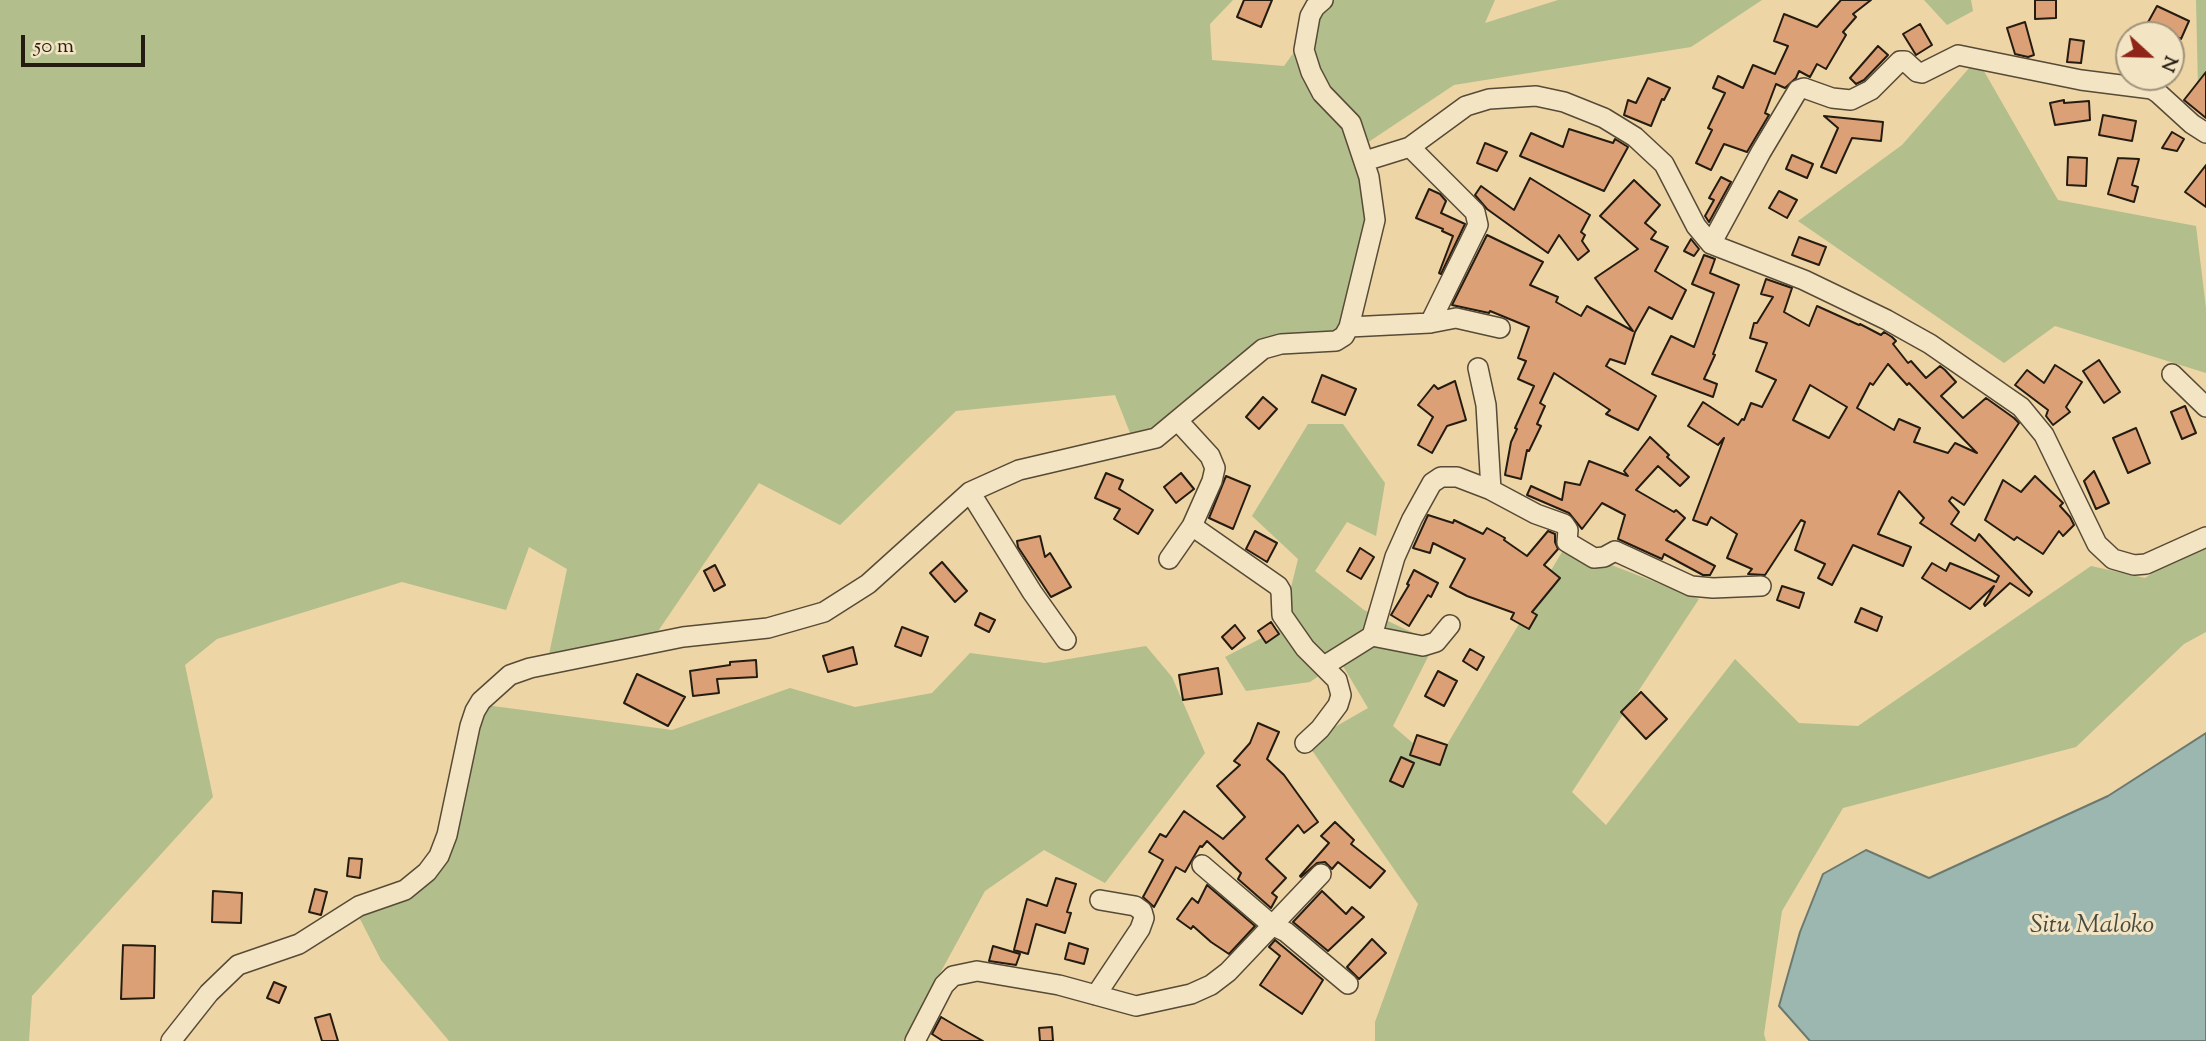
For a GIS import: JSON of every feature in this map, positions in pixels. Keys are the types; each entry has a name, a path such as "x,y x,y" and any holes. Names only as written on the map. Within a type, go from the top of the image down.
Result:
{"street":[{"path":"171,1041 209,993 238,965 299,944 359,906 405,890 427,872 439,856 447,835 475,711 481,701 510,675 530,668 683,637 768,628 824,612 868,584 970,492 1020,470 1156,438 1263,348 1281,344 1336,341 1344,336 1349,327 1376,220 1365,161 1351,122 1322,93 1304,50 1310,16 1323,0"},
{"path":"1711,244 1798,90 1804,88 1832,98 1851,100 1871,90 1900,61 1905,61 1922,73 1958,55 2081,79 2152,89 2206,133"},
{"path":"1365,161 1410,147 1466,106 1489,99 1536,96 1564,102 1604,118 1635,137 1664,164 1696,226 1711,244 1804,280 1887,320 1930,344 2021,407 2044,436 2098,544 2113,559 2134,565 2146,564 2206,537"},
{"path":"1410,147 1475,212 1478,225 1430,323"},
{"path":"1349,327 1430,323 1456,318 1500,328"},
{"path":"1478,368 1486,405 1491,490"},
{"path":"2172,374 2206,407"},
{"path":"1169,559 1192,526 1215,468 1210,456 1178,421"},
{"path":"1324,666 1372,636 1395,557 1432,483 1441,477 1457,478 1491,490 1536,514 1564,524 1568,530 1567,542 1594,558 1604,557 1615,551 1691,586 1762,586"},
{"path":"970,492 1032,592 1066,640"},
{"path":"1192,526 1278,586 1281,591 1282,615 1305,648 1338,680 1341,695 1338,705 1320,729 1305,743"},
{"path":"1372,636 1423,646 1436,642 1450,625"},
{"path":"1202,865 1272,925 1286,932 1348,984"},
{"path":"915,1041 944,985 953,976 977,971 1059,985 1136,1006 1191,994 1211,985 1228,972 1321,874"},
{"path":"1096,995 1140,929 1144,918 1142,911 1135,906 1100,900"}],"green space":[{"path":"0,0 1233,0 1210,24 1212,60 1284,66 1332,0 1495,0 1485,23 1558,0 1762,0 1691,47 1454,85 1367,143 1378,216 1340,332 1289,339 1134,443 1115,395 956,411 840,525 759,483 654,637 548,659 567,569 529,547 506,610 402,582 217,639 185,665 213,797 32,996 29,1041 0,1041"},
{"path":"1924,0 1971,0 1973,11 1947,25"},
{"path":"2196,0 2206,0 2206,90 2198,87"},
{"path":"1977,59 2058,200 2196,226 2206,308 2206,373 2055,326 2004,363 1798,221 1902,145"},
{"path":"1308,424 1343,424 1385,483 1376,536 1347,522 1315,571 1364,610 1435,643 1393,726 1436,763 1565,547 1699,599 1572,792 1606,825 1735,659 1799,723 1858,726 2091,566 2145,578 2206,537 2206,632 2184,644 2076,747 1843,808 1782,911 1764,1034 1766,1041 1375,1041 1375,1022 1418,904 1307,743 1368,708 1340,661 1310,682 1246,691 1225,657 1281,628 1298,559 1252,516"},
{"path":"1146,646 1172,677 1205,753 1105,883 1044,850 985,891 903,1041 449,1041 381,960 358,915 421,872 451,829 478,704 672,730 790,688 855,707 932,693 970,653 1045,663"}],"water":[{"name":"Situ Maloko","path":"2206,733 2206,1041 1810,1041 1779,1006 1800,932 1823,874 1866,850 1929,878 2108,796"}],"building":[{"path":"1244,0 1272,0 1261,27 1237,17"},
{"path":"1841,0 1871,0 1853,14 1856,17 1843,32 1846,35 1826,69 1817,64 1810,77 1799,71 1796,78 1785,88 1776,84 1765,113 1769,115 1747,152 1724,144 1711,170 1696,163 1712,130 1708,128 1725,93 1713,88 1718,76 1743,88 1753,65 1775,74 1788,46 1774,41 1784,14 1817,27"},
{"path":"2035,0 2056,0 2056,18 2035,19"},
{"path":"2157,6 2189,21 2185,30 2185,21 2149,21"},
{"path":"2025,22 2034,55 2028,57 2015,54 2007,28"},
{"path":"1920,24 1932,45 1916,55 1903,34"},
{"path":"2070,39 2084,41 2081,63 2067,62"},
{"path":"1878,46 1888,55 1864,80 1856,84 1850,78"},
{"path":"2206,72 2206,118 2184,100"},
{"path":"1648,78 1670,88 1664,100 1662,99 1651,126 1624,115 1628,100 1636,103"},
{"path":"2064,100 2064,103 2089,101 2090,120 2055,125 2050,103"},
{"path":"2103,115 2136,121 2132,141 2099,135"},
{"path":"1824,116 1883,122 1881,141 1852,138 1836,173 1821,167 1838,128"},
{"path":"1569,129 1613,143 1615,139 1628,147 1604,191 1520,156 1531,133 1563,147"},
{"path":"2172,132 2184,139 2177,151 2162,148"},
{"path":"1485,143 1507,152 1497,171 1477,163"},
{"path":"1792,155 1813,164 1807,178 1786,169"},
{"path":"2068,157 2087,158 2086,186 2067,185"},
{"path":"2118,158 2139,159 2132,185 2138,187 2134,202 2108,194"},
{"path":"2206,165 2206,207 2185,192"},
{"path":"1721,177 1731,182 1709,222 1705,216 1714,200 1709,198"},
{"path":"1530,178 1590,215 1581,232 1585,235 1582,241 1589,251 1578,260 1559,235 1548,253 1487,209 1475,195 1481,186 1514,210"},
{"path":"1634,180 1660,205 1645,223 1656,232 1651,239 1668,247 1655,271 1686,290 1672,319 1649,307 1635,332 1625,364 1610,359 1606,366 1656,396 1638,430 1606,414 1610,410 1554,373 1540,403 1545,406 1537,424 1541,426 1529,451 1527,450 1521,479 1505,475 1511,442 1517,429 1515,428 1534,386 1518,379 1526,361 1518,358 1529,327 1490,311 1489,313 1452,305 1487,235 1543,262 1530,285 1558,297 1556,302 1581,316 1587,306 1633,331 1595,278 1638,249 1600,216"},
{"path":"1429,189 1440,194 1446,201 1441,213 1465,224 1441,274 1439,273 1453,236 1416,218"},
{"path":"1779,191 1797,200 1787,218 1769,208"},
{"path":"1799,237 1826,247 1819,265 1792,255"},
{"path":"1691,239 1699,249 1694,256 1684,251"},
{"path":"1704,255 1715,259 1710,273 1739,285 1704,379 1717,384 1713,397 1652,374 1671,336 1694,347 1714,293 1692,284"},
{"path":"1766,279 1792,288 1784,312 1809,326 1817,306 1881,335 1884,332 1896,341 1893,344 1908,363 1911,361 1926,378 1940,366 1945,370 1956,382 1941,396 1963,418 1986,398 2019,423 1964,505 1952,497 1949,501 1959,512 1951,524 1975,541 1979,534 2032,592 2029,596 2010,583 1985,606 1994,586 1970,609 1922,578 1932,563 1946,571 1950,563 1996,582 1999,576 1920,523 1924,518 1899,491 1878,534 1911,547 1903,566 1853,545 1832,585 1818,578 1825,564 1795,550 1805,522 1801,520 1765,575 1748,574 1752,569 1727,558 1737,534 1711,517 1707,525 1693,520 1724,438 1718,445 1688,426 1703,402 1738,425 1744,420 1751,403 1762,407 1776,380 1756,371 1767,343 1750,338 1754,323 1757,323 1773,297 1761,294","holes":["1888,364 1907,385 1909,383 1977,453 1955,443 1948,453 1914,442 1920,428 1899,419 1894,430 1857,408 1870,383 1873,385","1810,385 1847,407 1829,438 1793,420"]},
{"path":"2099,360 2120,392 2104,403 2083,371"},
{"path":"2055,365 2082,382 2066,407 2070,412 2053,425 2046,416 2048,410 2015,385 2027,370 2044,383"},
{"path":"1322,375 1356,389 1345,415 1312,402"},
{"path":"1455,381 1466,420 1447,426 1432,453 1418,445 1433,417 1418,405 1434,385 1438,389"},
{"path":"1263,397 1277,409 1259,429 1246,417"},
{"path":"2185,406 2196,433 2182,439 2171,412"},
{"path":"2136,428 2150,463 2128,473 2113,438"},
{"path":"1650,437 1689,477 1680,486 1658,466 1636,490 1674,512 1676,510 1685,518 1666,540 1715,566 1710,575 1703,575 1664,554 1662,559 1618,539 1625,515 1602,503 1582,529 1569,513 1527,495 1531,486 1562,500 1565,482 1580,485 1589,461 1628,476 1624,471"},
{"path":"2094,471 2109,503 2096,509 2084,481"},
{"path":"1106,473 1123,480 1119,489 1153,510 1138,534 1114,519 1120,509 1095,498"},
{"path":"1181,473 1194,489 1176,503 1164,487"},
{"path":"1226,476 1250,486 1233,529 1209,518"},
{"path":"2035,476 2063,503 2060,506 2074,525 2063,536 2059,531 2043,554 2017,537 2014,540 1985,520 2003,480 2021,492"},
{"path":"1428,515 1453,523 1454,520 1483,534 1487,528 1505,538 1504,540 1527,556 1548,531 1555,534 1558,549 1544,565 1560,578 1532,612 1537,615 1529,629 1511,619 1514,613 1450,587 1465,559 1433,543 1430,553 1413,548"},
{"path":"1255,531 1277,543 1267,562 1246,549"},
{"path":"1040,536 1045,557 1050,553 1071,587 1051,597 1018,547 1017,541"},
{"path":"1360,548 1374,557 1361,579 1347,571"},
{"path":"942,562 967,591 955,602 930,573"},
{"path":"715,565 725,585 714,591 704,571"},
{"path":"1414,570 1438,583 1409,626 1391,615 1409,585 1407,584"},
{"path":"1782,586 1804,593 1799,608 1777,600"},
{"path":"1861,608 1882,617 1877,631 1855,622"},
{"path":"980,613 995,620 989,632 975,625"},
{"path":"1271,622 1279,634 1266,643 1258,631"},
{"path":"1235,625 1245,638 1232,649 1222,637"},
{"path":"902,627 928,637 921,656 895,646"},
{"path":"853,647 857,664 828,672 823,656"},
{"path":"1470,649 1484,657 1477,670 1463,661"},
{"path":"756,660 757,677 717,679 719,693 693,696 690,671 730,665 730,662"},
{"path":"1218,668 1222,694 1183,700 1179,675"},
{"path":"1438,671 1457,681 1444,706 1425,696"},
{"path":"637,674 685,697 668,726 624,703"},
{"path":"1641,692 1667,719 1646,739 1621,712"},
{"path":"1258,723 1279,732 1267,759 1284,775 1318,822 1304,833 1298,825 1266,859 1286,878 1272,893 1277,897 1271,908 1238,879 1241,873 1207,841 1200,846 1185,872 1176,867 1154,907 1143,897 1163,860 1149,852 1160,834 1166,837 1184,811 1223,839 1245,817 1217,786 1240,765 1234,761 1250,743"},
{"path":"1417,735 1447,745 1440,765 1410,755"},
{"path":"1401,757 1414,763 1403,787 1390,781"},
{"path":"1335,822 1354,840 1351,844 1385,871 1370,888 1338,862 1332,869 1325,862 1317,863 1300,876 1329,843 1321,836"},
{"path":"349,858 362,859 360,878 347,876"},
{"path":"1056,878 1076,884 1067,912 1071,913 1065,933 1036,924 1028,954 1014,950 1027,899 1047,906"},
{"path":"1207,885 1255,926 1229,954 1193,926 1191,929 1177,919 1192,898 1198,903"},
{"path":"315,889 327,892 321,915 309,912"},
{"path":"213,891 242,893 241,923 212,922"},
{"path":"1322,891 1346,914 1352,907 1364,917 1328,951 1293,922"},
{"path":"1372,939 1386,953 1359,979 1347,967"},
{"path":"1275,940 1323,980 1302,1014 1260,985 1280,956 1269,947"},
{"path":"1069,943 1088,949 1084,964 1065,959"},
{"path":"123,945 155,946 154,998 121,999"},
{"path":"993,946 1020,954 1016,965 989,961"},
{"path":"274,982 286,987 279,1003 267,998"},
{"path":"330,1014 338,1041 322,1041 315,1018"},
{"path":"941,1017 983,1041 943,1041 932,1034"},
{"path":"1052,1027 1053,1041 1040,1041 1039,1028"}]}
